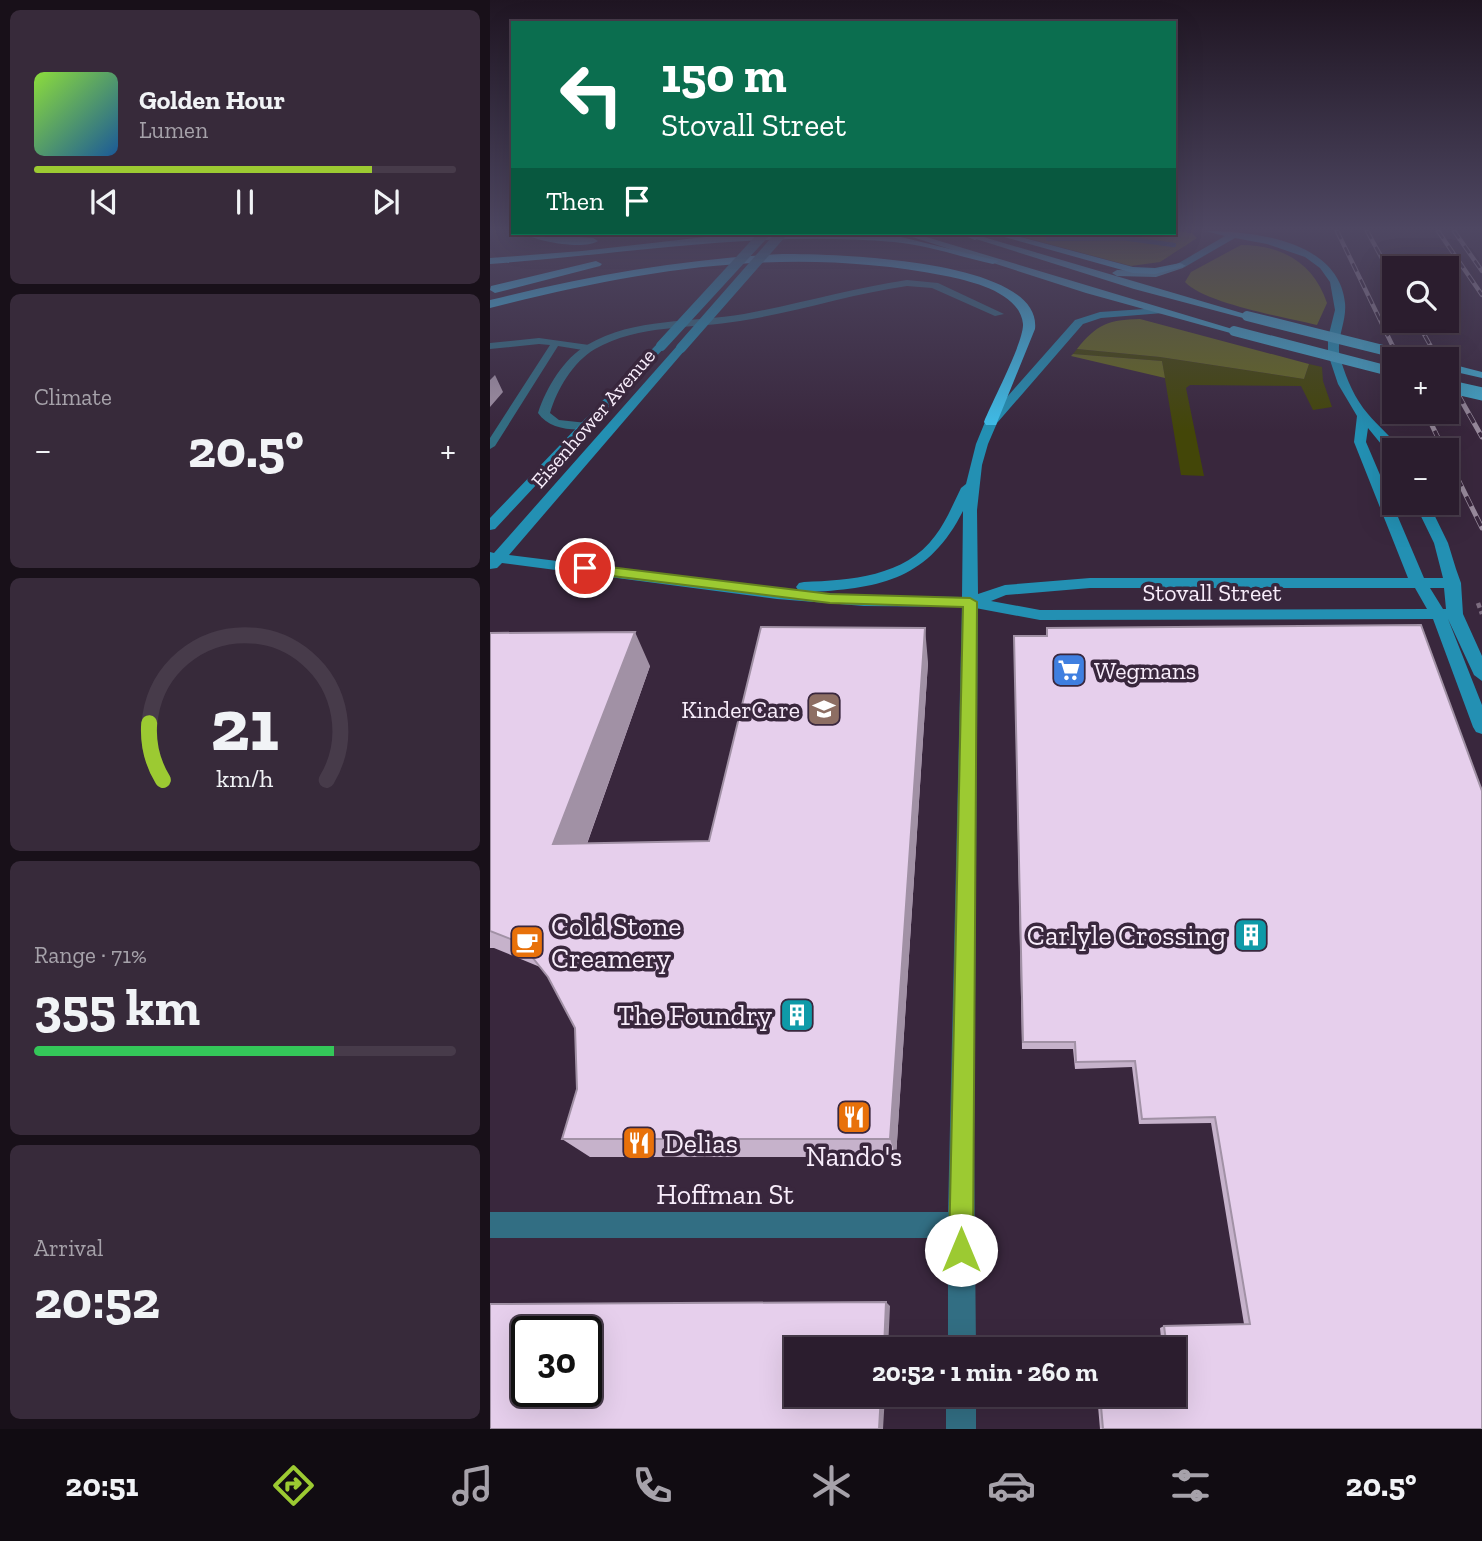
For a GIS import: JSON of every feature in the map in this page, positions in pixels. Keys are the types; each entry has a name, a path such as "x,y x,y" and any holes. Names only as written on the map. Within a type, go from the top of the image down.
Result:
{"highway":[{"path":"490,304 520,298"},
{"path":"991,422 1011,370 1026,341 1029,323 1021,307 1011,298"}],"main road":[{"name":"Eisenhower Avenue","path":"490,526 705,298"},
{"name":"Eisenhower Avenue","path":"493,561 725,298"},
{"path":"1115,298 1382,369"},
{"path":"1182,298 1382,350"},
{"path":"1198,298 1222,309"},
{"path":"1340,298 1340,311 1331,343 1335,362 1347,391 1383,438"},
{"path":"741,589 850,584 901,569 926,554 936,544 971,482 982,441 991,422 1079,322 1100,315 1159,311"},
{"path":"1459,369 1482,374"},
{"path":"1459,389 1482,394"},
{"path":"1363,415 1360,442 1418,582 1446,614 1482,675"},
{"path":"970,602 971,482"},
{"path":"1427,515 1441,543 1453,583 1446,614 1482,727"},
{"name":"Stovall Street","path":"493,561 864,601 970,602 1040,615 1446,614"},
{"name":"Stovall Street","path":"970,602 1005,590 1090,583 1453,583"}],"street":[{"path":"583,426 556,423 544,413 572,363 589,348 629,332 739,318 837,298"},
{"path":"962,298 999,314"},
{"path":"962,1337 961,1225 970,602"},
{"name":"Hoffman St","path":"490,1225 961,1225"},
{"path":"961,1407 961,1429"}],"lane":[{"path":"490,346 511,342 556,343 589,348"},
{"path":"490,446 556,343"}],"shaded area":[{"path":"1212,298 1325,298 1327,303 1317,325"},
{"path":"1140,319 1309,364 1304,379 1160,357 1077,349 1104,325"},
{"path":"1077,349 1160,357 1304,379 1309,364 1322,367 1323,381 1332,407 1313,410 1301,386 1190,385 1186,388 1204,476 1181,475 1162,361 1073,354"},
{"path":"1073,354 1162,361 1165,378 1071,356"}],"building":[{"name":"Carlyle Crossing","path":"1421,625 1482,791 1482,1429 1103,1429 1101,1407 1186,1407 1186,1337 1165,1337 1164,1326 1250,1324 1215,1117 1142,1119 1135,1061 1076,1062 1075,1042 1023,1042 1014,636 1047,636 1047,628"},
{"path":"761,627 925,628 890,1139 562,1139 577,1089 575,1028 548,977 521,943 490,931 490,633 635,632 553,844 709,841"},
{"path":"886,1302 885,1337 784,1337 784,1407 880,1407 879,1429 490,1429 490,1304"}],"railway":[{"path":"1369,298 1393,347"},
{"path":"1423,333 1431,347"},
{"path":"1459,396 1482,437"},
{"path":"1431,424 1438,438"},
{"path":"1459,481 1482,528"}],"place":[{"name":"Wegmans","path":"1069,670"},
{"name":"KinderCare","path":"824,709"},
{"name":"Carlyle Crossing","path":"1251,935"},
{"name":"Cold Stone Creamery","path":"527,942"},
{"name":"The Foundry","path":"797,1015"},
{"name":"Nando's","path":"854,1117"},
{"name":"Delias","path":"639,1143"}],"route":[{"path":"585,568 830,599 970,602 961,1250"}]}
